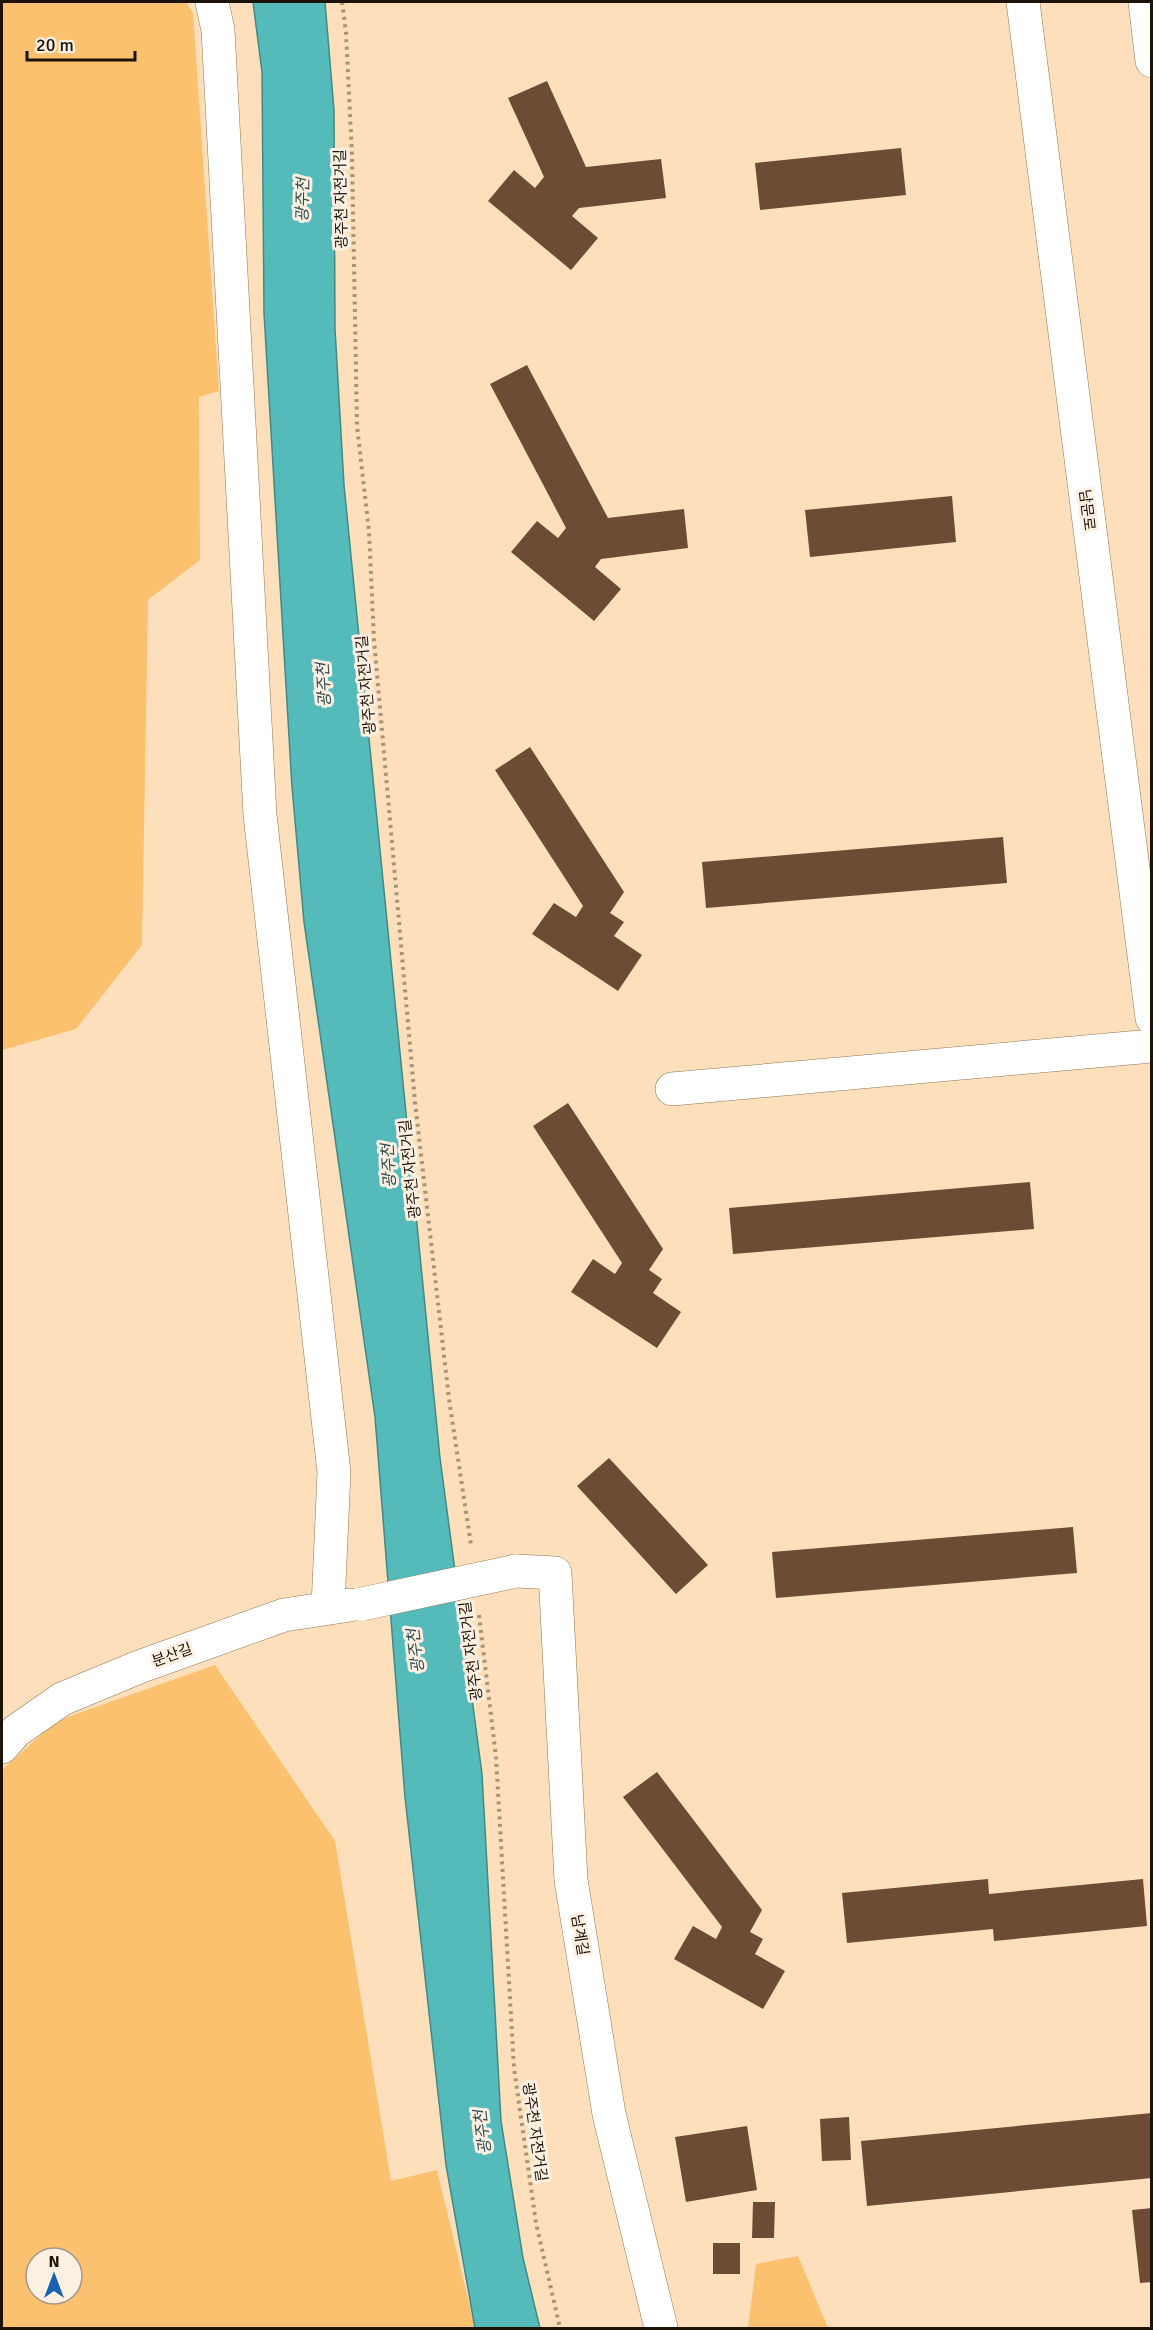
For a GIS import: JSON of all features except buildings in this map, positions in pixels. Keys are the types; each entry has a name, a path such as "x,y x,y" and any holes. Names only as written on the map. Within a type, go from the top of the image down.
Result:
{"street":[{"path":"212,2 218,30 260,814 334,1472 328,1607"},
{"name":"남문로","path":"1023,2 1152,1018"},
{"path":"1145,2 1152,61"},
{"path":"672,1089 1152,1046"},
{"name":"분산길","path":"2,1747 16,1731 62,1699 139,1667 274,1618 328,1607 362,1604 516,1571"},
{"name":"남계길","path":"516,1571 555,1573 571,1880 609,2114 661,2328"}],"path":[{"name":"광주천 자전거길","path":"342,2 346,32 352,155 357,426 369,531 375,650 420,1146 449,1399 471,1549"},
{"name":"광주천 자전거길","path":"478,1605 496,1756 514,2068 536,2223 560,2328"}],"shaded area":[{"path":"2,2 186,2 193,13 219,391 199,397 200,560 148,600 142,945 76,1029 2,1050"},
{"path":"215,1665 335,1841 391,2181 437,2170 475,2328 2,2328 2,1770 56,1721"},
{"path":"798,2256 828,2328 748,2328 756,2264"}],"water":[{"name":"광주천","path":"253,2 325,2 334,110 335,329 344,485 440,1458 482,1774 501,2121 523,2258 540,2328 475,2328 446,2165 405,1797 375,1417 304,922 292,787 264,313 262,72"}]}
